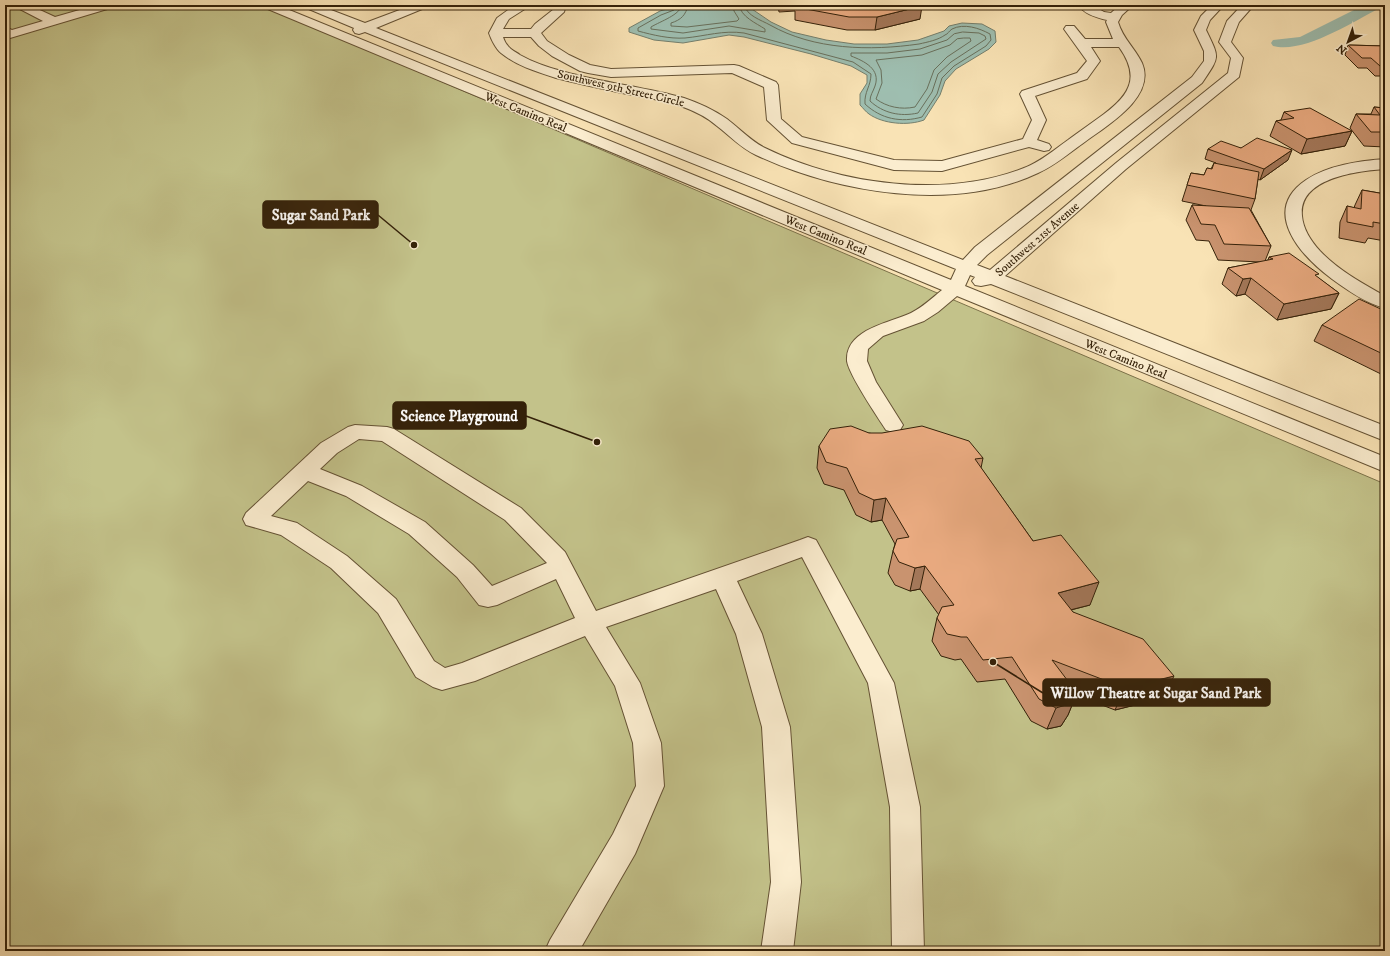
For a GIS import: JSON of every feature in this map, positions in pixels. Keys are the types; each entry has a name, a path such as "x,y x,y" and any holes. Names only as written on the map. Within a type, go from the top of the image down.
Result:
{"street":[{"path":"20,5 53,21"},
{"path":"5,31 10,34 110,5"},
{"name":"West Camino Real","path":"267,5 1385,465"},
{"name":"West Camino Real","path":"308,5 1385,434"},
{"path":"341,36 423,5"},
{"path":"525,5 505,17 497,27 495,33 535,33"},
{"path":"535,33 539,27 560,10 560,5"},
{"path":"1089,5 1086,7 1093,12 1114,17 1127,5"},
{"name":"Southwest 21st Avenue","path":"1230,7 1233,21 1225,42 1237,58 1234,74 1121,166 993,277 955,288 966,267 981,251 1197,80 1210,61 1210,51 1200,30 1205,19 1230,7"},
{"name":"Southwest 9th Street Circle","path":"495,33 498,43 508,53 525,62 566,77 591,84 664,96 691,105 714,116 740,139 761,152 824,175 876,186 945,189 978,186 1020,176 1042,166 1123,105 1134,92 1138,80 1137,66 1113,27 1114,17"},
{"path":"1029,142 1039,120 1027,94 1082,76 1094,61 1070,29"},
{"path":"535,33 536,38 555,52 585,68 612,73 734,69 771,85 774,120 797,140 894,165 942,166 1029,142 1061,152"},
{"path":"1082,43 1123,44"},
{"path":"566,77 585,68"},
{"path":"1385,164 1346,168 1320,177 1310,183 1297,197 1293,206 1294,225 1299,235 1317,257 1345,280 1385,303"},
{"path":"893,425 866,382 857,362 859,347 876,332 917,317 932,308 955,288"},
{"path":"561,951 624,844 650,786 648,743 627,682 590,623 557,558 514,514 388,434 355,432 329,448 254,518 289,528 339,562 387,606 426,669 442,679 466,673 590,623 808,546 881,683 905,807 908,951"},
{"path":"305,470 354,491 417,528 465,571 488,598 562,567"},
{"path":"723,577 749,634 776,727 786,882 777,951"}],"shaded area":[{"path":"5,5 262,5 1385,484 1385,951 5,951"}],"water":[{"path":"680,5 746,5 771,22 792,32 826,40 854,44 887,44 918,40 944,31 949,26 962,23 982,24 995,31 996,42 989,49 956,69 945,81 940,95 924,120 911,123 896,123 881,120 875,117 868,113 860,105 860,94 867,83 867,75 851,66 744,37 729,35 683,43 654,40 629,32 629,28 660,11"}],"building":[{"path":"798,5 843,5 859,8 872,5 922,6 877,17 849,17 795,7"},
{"path":"1348,45 1385,46 1385,67 1380,66 1371,58 1362,58"},
{"path":"1374,107 1385,108 1385,132 1371,132 1356,114 1380,115"},
{"path":"1310,108 1352,131 1307,139 1276,121 1294,118 1284,112"},
{"path":"1257,138 1292,150 1264,169 1208,149 1221,141 1241,148"},
{"path":"1214,163 1259,172 1255,199 1187,185 1191,173 1204,175 1207,168 1212,169"},
{"path":"1362,190 1385,194 1385,224 1373,222 1373,227 1347,222 1347,206 1361,209"},
{"path":"1192,205 1249,208 1271,246 1224,244 1215,225 1201,224"},
{"path":"1289,253 1319,274 1315,275 1339,293 1284,304 1251,278 1243,279 1228,268 1273,259 1269,257"},
{"path":"1359,299 1385,311 1385,355 1322,325"},
{"path":"851,426 869,433 882,433 922,426 969,441 983,458 975,459 1033,541 1061,535 1099,582 1058,593 1073,612 1143,639 1174,676 1125,688 1052,660 1077,693 1069,704 1056,708 1039,699 1012,657 983,660 967,637 947,634 937,618 942,607 954,605 925,566 915,568 899,562 893,551 897,539 909,537 886,498 874,500 859,493 847,468 826,462 819,446 830,429"}],"waterway":[{"path":"1278,43 1303,41 1375,5"}],"place":[{"name":"Sugar Sand Park","path":"414,245"},
{"name":"Science Playground","path":"597,442"},
{"name":"Willow Theatre at Sugar Sand Park","path":"993,662"}]}
